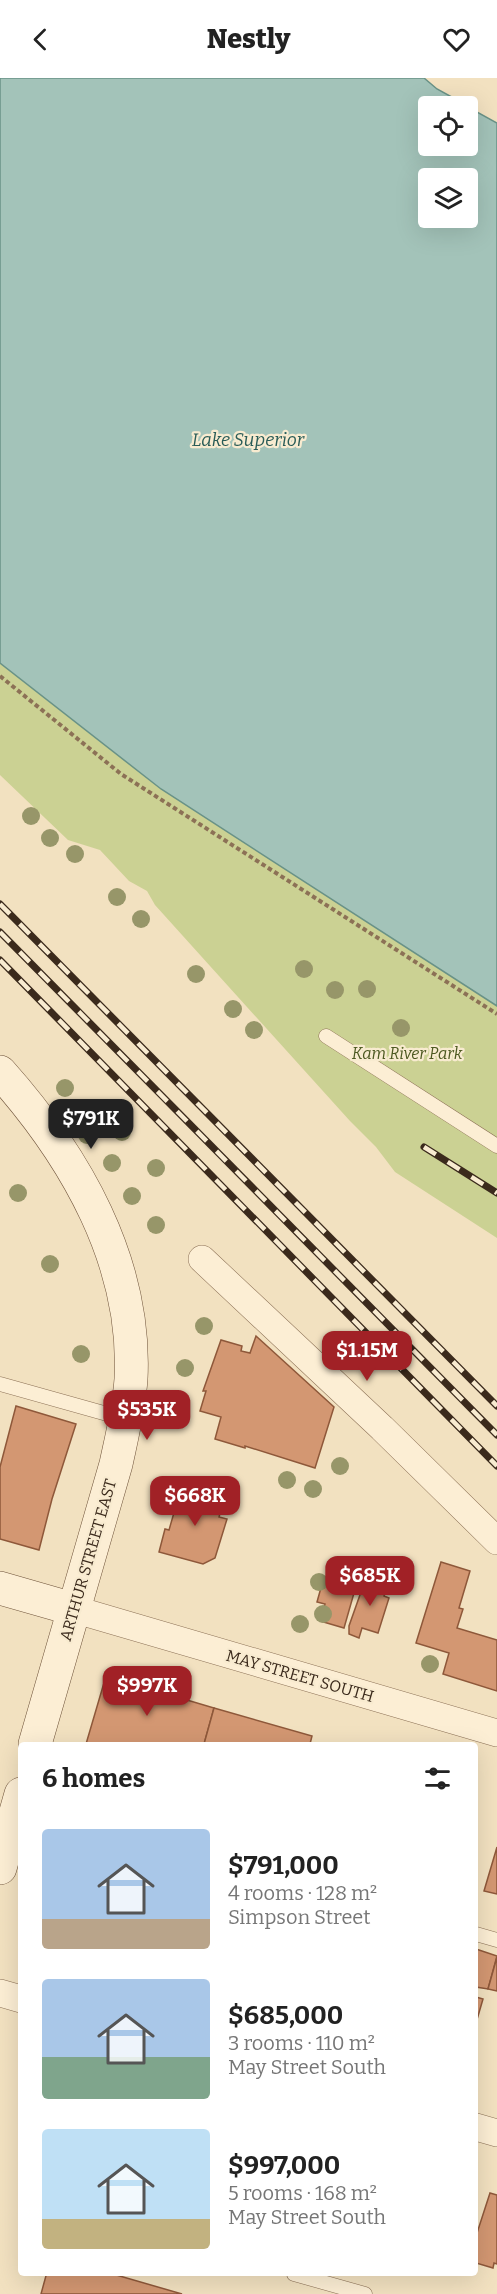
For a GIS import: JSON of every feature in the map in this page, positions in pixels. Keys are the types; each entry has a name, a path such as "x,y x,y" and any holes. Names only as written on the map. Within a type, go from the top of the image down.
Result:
{"main road":[{"name":"ARTHUR STREET EAST","path":"0,1072 19,1093 67,1159 102,1223 117,1267 130,1339 131,1378 126,1419 116,1464 36,1742"},
{"name":"MAY STREET SOUTH","path":"0,1588 73,1609"},
{"path":"0,1868 18,1808"}],"street":[{"path":"202,1259 382,1428 497,1541"},
{"name":"MAY STREET SOUTH","path":"73,1609 497,1733"},
{"path":"0,1993 18,1998"},
{"path":"478,2128 497,2133"}],"lane":[{"path":"326,1036 497,1146"},
{"path":"0,1384 126,1419"},
{"path":"478,1935 497,1940"},
{"path":"301,2276 365,2294"}],"path":[{"path":"0,676 121,774 497,1014"}],"green space":[{"name":"Kam River Park","path":"0,663 161,789 497,1006 497,1238 395,1172 376,1147 155,905 147,891 129,881 100,850 68,840 0,775"}],"water":[{"name":"Lake Superior","path":"0,78 424,78 450,96 418,96 418,156 478,156 478,113 497,123 497,1006 161,789 0,663"}],"building":[{"path":"256,1336 334,1407 315,1468 215,1439 221,1417 200,1411 206,1391 203,1391 221,1340 242,1346 241,1351 250,1353"},
{"path":"16,1406 76,1424 52,1499 39,1550 0,1539 0,1467"},
{"path":"182,1485 225,1497 219,1517 227,1519 215,1558 203,1564 159,1552 165,1529 169,1530"},
{"path":"441,1562 470,1571 459,1608 463,1609 457,1628 497,1640 497,1691 443,1674 449,1653 416,1643"},
{"path":"367,1575 388,1582 384,1596 389,1598 378,1633 362,1628 359,1638 349,1634 349,1626"},
{"path":"324,1577 356,1586 344,1628 320,1621 325,1604 317,1602"},
{"path":"106,1676 214,1708 205,1742 87,1742"},
{"path":"214,1708 312,1736 310,1742 205,1742"},
{"path":"497,1847 497,1894 484,1891"},
{"path":"478,1950 497,1956 488,1989 478,1987"},
{"path":"497,1957 497,1991 488,1989"},
{"path":"478,1998 483,1999 478,2016"},
{"path":"490,2193 497,2195 497,2264 494,2263 493,2268 478,2264 478,2230"},
{"path":"46,2276 120,2276 182,2294 41,2294"}],"railway":[{"path":"0,904 497,1406"},
{"path":"0,932 497,1435"},
{"path":"0,960 497,1466"},
{"path":"424,1147 497,1193"}]}
